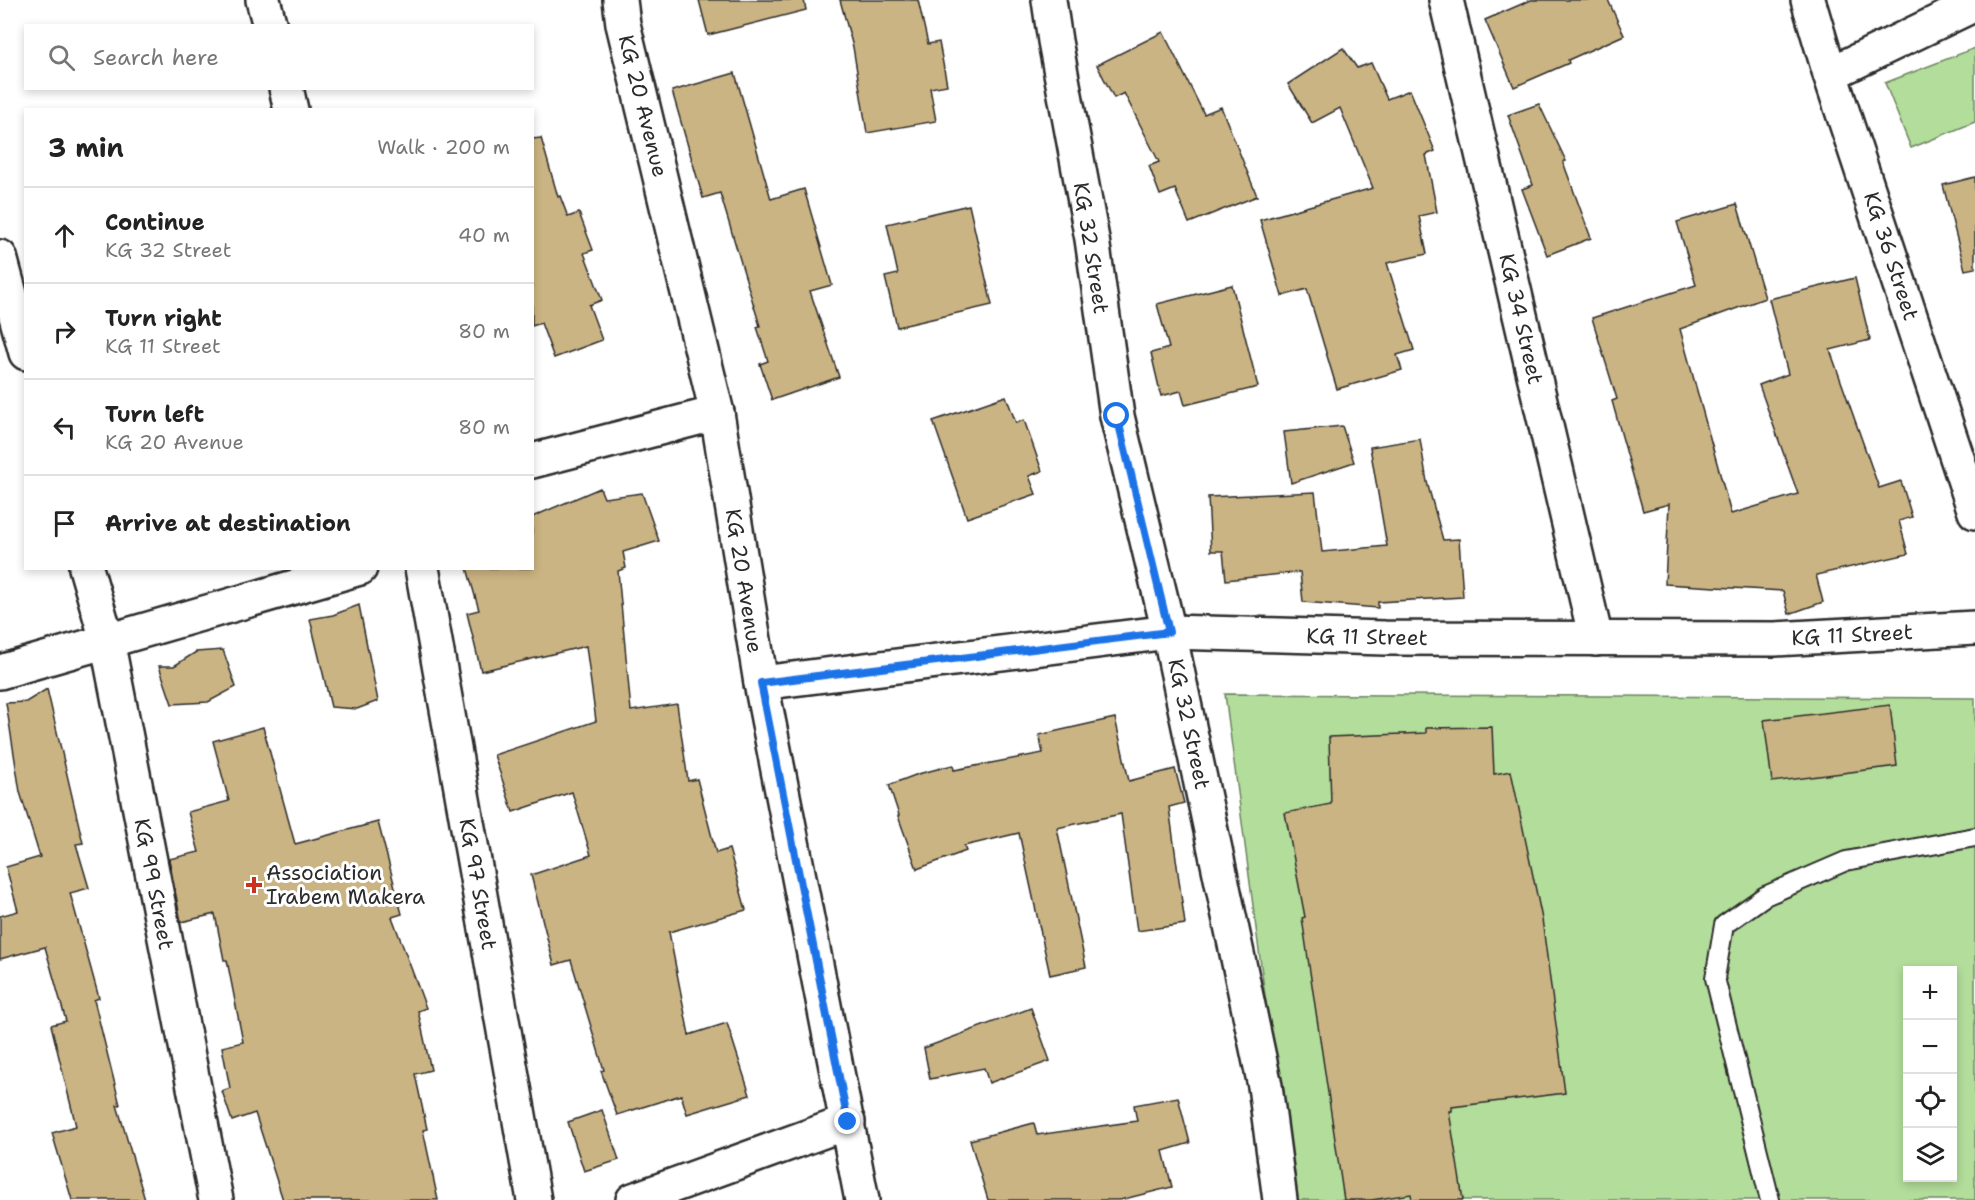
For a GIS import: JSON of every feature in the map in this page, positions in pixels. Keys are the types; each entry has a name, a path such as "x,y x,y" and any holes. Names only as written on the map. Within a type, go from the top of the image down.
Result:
{"street":[{"path":"263,0 269,24"},
{"name":"KG 20 Avenue","path":"620,0 623,24 717,413 761,683 862,1200"},
{"name":"KG 32 Street","path":"1049,0 1092,239 1117,416 1169,632 1265,1086 1280,1200"},
{"name":"KG 34 Street","path":"1446,0 1596,639"},
{"name":"KG 36 Street","path":"1808,0 1830,74 1975,512"},
{"path":"1830,74 1975,4"},
{"path":"286,90 291,108"},
{"path":"0,257 17,335"},
{"path":"534,460 717,413"},
{"name":"KG 99 Street","path":"87,570 106,640 216,1200"},
{"path":"0,672 353,570"},
{"name":"KG 97 Street","path":"422,570 534,1200"},
{"name":"KG 11 Street","path":"761,683 1169,632 1385,638 1776,639 1975,628"},
{"path":"633,1200 848,1122"}],"lane":[{"path":"1770,1200 1715,978 1724,925 1765,896 1846,861 1975,837"}],"green space":[{"path":"1975,48 1975,122 1911,148 1885,83"},
{"path":"1225,694 1975,698 1975,1200 1292,1200"}],"building":[{"path":"699,0 804,0 806,10 708,35"},
{"path":"840,0 918,0 928,44 939,42 947,85 930,88 936,121 867,133 853,47"},
{"path":"1531,0 1608,0 1624,35 1568,60 1569,63 1514,87 1485,20"},
{"path":"1163,32 1204,114 1221,107 1257,196 1189,223 1175,189 1160,195 1149,166 1159,162 1124,93 1114,98 1097,65"},
{"path":"1343,48 1357,68 1371,63 1387,99 1410,90 1435,151 1426,155 1437,212 1419,216 1427,254 1387,263 1414,350 1397,355 1402,370 1337,389 1307,289 1282,296 1260,220 1373,188 1340,108 1312,123 1288,84"},
{"path":"735,73 771,199 804,189 832,285 810,291 839,377 772,400 760,364 768,361 757,327 760,326 720,193 703,198 672,91"},
{"path":"1539,104 1566,161 1563,162 1591,238 1547,255 1522,189 1533,185 1508,115"},
{"path":"541,138 558,197 560,196 568,217 579,213 593,250 584,253 602,300 589,305 602,340 554,358 541,323 534,325 534,139"},
{"path":"1975,177 1975,268 1965,270 1943,185"},
{"path":"1737,204 1765,298 1680,329 1731,514 1798,494 1759,385 1788,374 1769,299 1855,278 1870,340 1830,350 1879,488 1901,481 1912,517 1899,521 1908,554 1816,575 1823,602 1789,614 1783,591 1665,584 1669,504 1643,511 1612,401 1617,399 1592,318 1696,285 1677,222"},
{"path":"969,205 992,305 897,327 885,277 898,274 887,224"},
{"path":"1232,285 1258,387 1185,405 1181,391 1161,396 1151,353 1169,348 1157,304"},
{"path":"1006,396 1016,423 1024,420 1042,471 1029,476 1036,494 967,518 933,421"},
{"path":"1342,426 1354,462 1291,483 1284,432"},
{"path":"1420,439 1427,482 1443,540 1459,539 1463,597 1378,602 1378,608 1303,602 1300,572 1226,580 1223,551 1211,551 1208,497 1315,492 1322,552 1387,546 1370,447"},
{"path":"600,488 604,498 642,493 659,541 623,552 626,568 618,571 631,711 677,704 688,781 697,779 716,853 729,849 746,910 669,932 689,1035 727,1023 750,1095 687,1114 681,1095 617,1115 601,1071 604,1070 571,960 554,965 531,875 591,855 572,792 513,812 494,755 596,721 586,646 481,671 467,613 479,610 468,570 534,570 534,516"},
{"path":"359,605 378,701 357,709 331,707 310,619 333,615"},
{"path":"223,650 236,687 208,702 172,704 159,666 174,666 196,652"},
{"path":"47,689 83,843 76,844 89,888 70,893 99,998 94,1000 120,1105 117,1105 145,1200 72,1200 52,1133 76,1126 51,1025 66,1021 45,947 0,959 0,916 18,911 6,867 40,857 20,792 6,703 26,702"},
{"path":"1890,705 1897,766 1772,782 1764,720"},
{"path":"1115,718 1129,781 1175,769 1184,803 1169,807 1185,924 1137,931 1121,814 1057,828 1086,967 1050,975 1019,833 964,846 966,851 917,869 889,785 918,774 953,765 954,770 1043,753 1039,735"},
{"path":"263,727 295,844 378,822 402,914 392,917 426,1008 418,1011 431,1070 415,1074 427,1129 423,1130 438,1200 283,1200 255,1113 232,1121 222,1091 230,1088 222,1047 243,1042 227,960 224,960 215,914 181,922 169,859 199,852 188,812 229,801 213,741"},
{"path":"1492,727 1494,774 1511,771 1542,919 1565,1093 1452,1107 1452,1111 1449,1111 1463,1200 1412,1200 1411,1194 1371,1200 1344,1200 1302,918 1305,917 1285,813 1331,804 1329,737 1426,733 1426,728"},
{"path":"1031,1008 1050,1061 989,1083 984,1068 930,1079 924,1048"},
{"path":"1178,1097 1190,1143 1163,1151 1172,1187 1120,1200 988,1200 970,1140 1034,1123 1037,1135 1137,1121 1134,1105"},
{"path":"602,1110 619,1160 584,1171 568,1122"}],"place":[{"name":"Association Irabem Makera","path":"254,885"}],"route":[{"path":"848,1122 761,683 1169,632 1117,416"}]}
